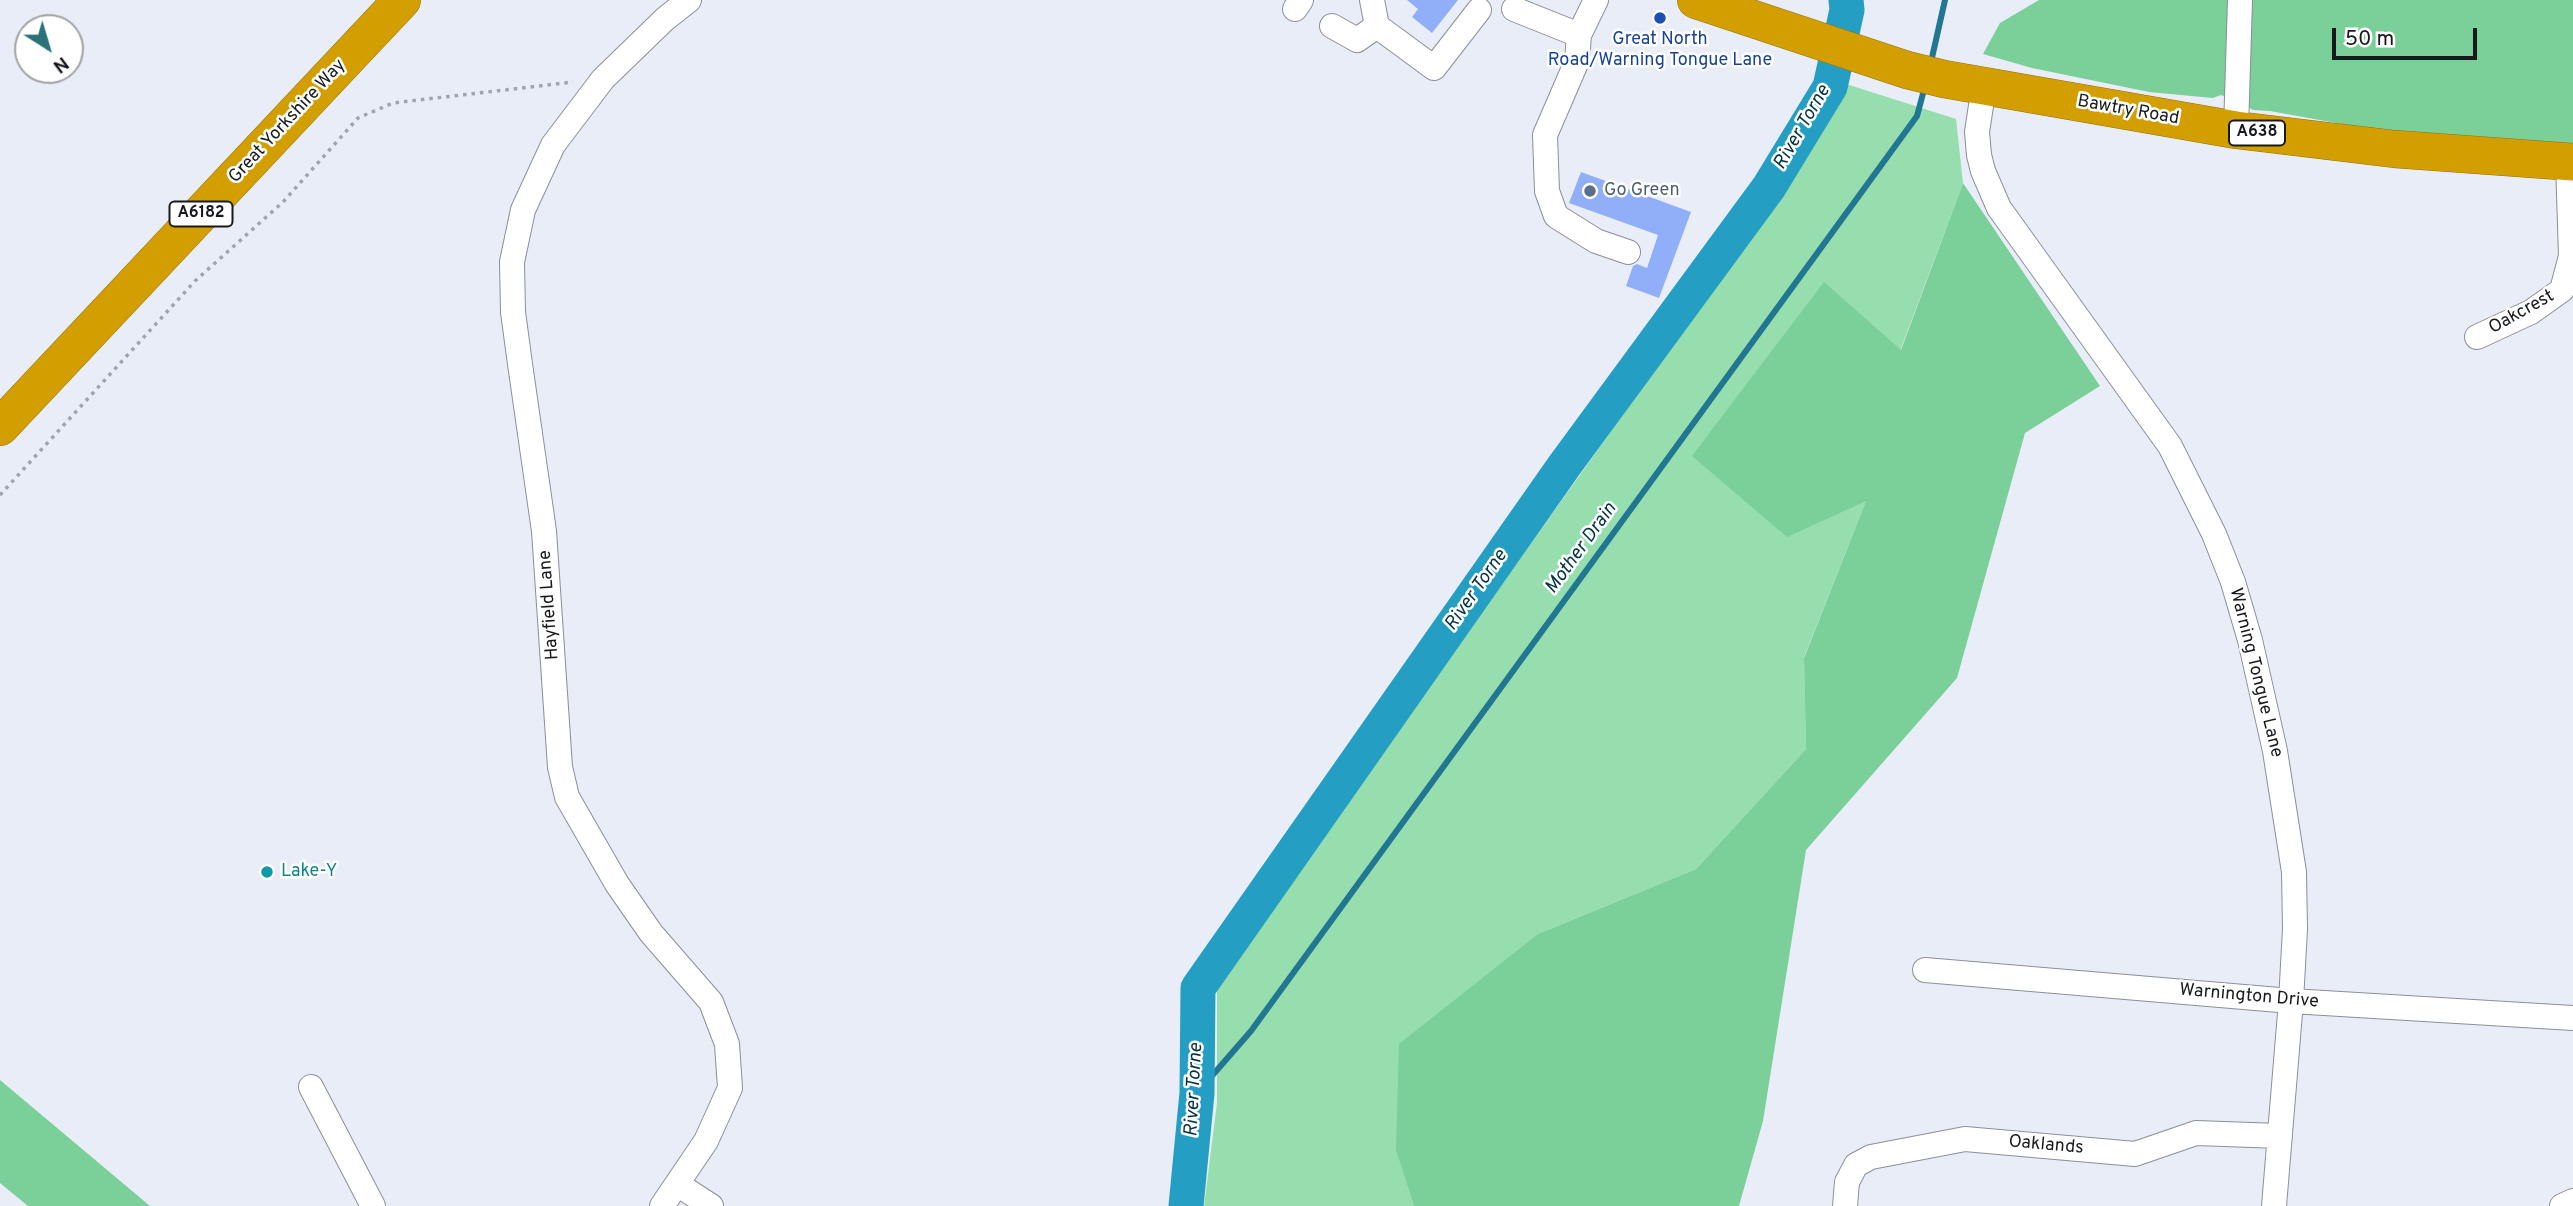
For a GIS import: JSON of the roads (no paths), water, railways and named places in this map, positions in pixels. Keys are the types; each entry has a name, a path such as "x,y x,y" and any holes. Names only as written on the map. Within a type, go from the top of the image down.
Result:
{"highway":[{"name":"Great Yorkshire Way","path":"0,427 402,0"},
{"name":"Bawtry Road","path":"1696,0 1870,58 1944,79 2236,130 2394,149 2571,162"}],"street":[{"name":"Hayfield Lane","path":"662,1206 706,1141 730,1088 727,1044 711,1002 651,933 617,884 567,797 560,767 544,531 513,312 512,262 523,210 553,145 603,79 665,19 689,0"},
{"path":"1371,0 1377,26 1434,68 1479,9"},
{"path":"1596,0 1578,35 1577,61 1545,135 1547,191 1556,216 1596,241 1628,252"},
{"path":"2236,130 2240,0"},
{"path":"1514,9 1578,35"},
{"path":"1332,26 1357,40 1377,26"},
{"name":"Warning Tongue Lane","path":"1984,86 1977,132 1979,155 1999,208 2170,446 2214,534 2233,582 2250,640 2275,751 2294,872 2295,929 2291,1001 2274,1206"},
{"name":"Oakcrest","path":"2477,337 2531,312 2562,290 2571,256 2571,162"},
{"name":"Warnington Drive","path":"1925,970 2291,1001 2573,1018"},
{"path":"311,1087 373,1206"},
{"name":"Oaklands","path":"1845,1206 1847,1182 1856,1166 1871,1157 1965,1139 2135,1154 2196,1133 2280,1136"},
{"path":"677,1184 711,1206"},
{"path":"2562,1206 2573,1201"}],"waterway":[{"name":"River Torne","path":"1186,1206 1197,1093 1198,988 1564,466 1769,187 1830,87 1847,10 1846,0"},
{"name":"Mother Drain","path":"1931,62 1945,0"},
{"name":"Mother Drain","path":"1197,1093 1251,1031 1917,116 1925,86"}],"place":[{"name":"Great North Road/Warning Tongue Lane","path":"1660,18"},
{"name":"Go Green","path":"1590,191"},
{"name":"Lake-Y","path":"267,872"}]}
